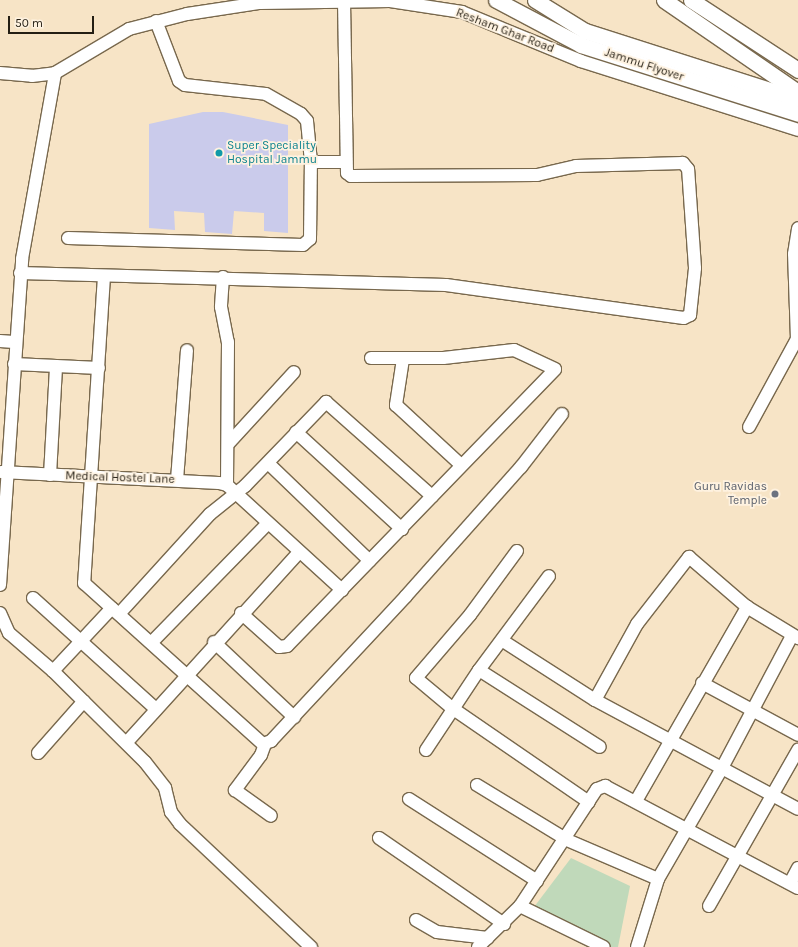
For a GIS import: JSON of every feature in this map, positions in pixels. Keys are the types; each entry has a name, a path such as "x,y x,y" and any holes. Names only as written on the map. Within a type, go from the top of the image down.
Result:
{"main road":[{"name":"Jammu Flyover","path":"496,0 581,45 798,114"},
{"name":"Jammu Flyover","path":"536,0 585,31 798,99"},
{"path":"664,0 798,92"},
{"path":"691,0 798,70"}],"street":[{"name":"Resham Ghar Road","path":"0,73 32,76 55,73 114,36 156,21 260,3 344,0 390,1 462,12 581,61 798,130"},
{"path":"20,273 104,276 223,277 446,285 684,318 692,312 695,268 688,169 684,163 576,166 537,176 351,176 347,174 345,162 344,0"},
{"path":"68,238 303,245 310,239 310,131 301,114 266,94 186,85 179,81 156,21"},
{"path":"0,585 4,473 14,364 14,342 20,273 55,73"},
{"path":"311,162 345,162"},
{"path":"749,427 797,339 794,254 798,228"},
{"path":"104,276 93,477 83,576 88,589 152,642 257,741 265,744"},
{"path":"223,277 221,306 228,337 231,489 342,590"},
{"path":"0,341 14,342"},
{"path":"177,480 188,350"},
{"path":"241,613 283,648 402,529 555,367 514,350 403,359 371,358"},
{"path":"403,359 396,405 461,465"},
{"path":"14,364 99,368"},
{"path":"50,475 56,366"},
{"path":"229,443 294,372"},
{"path":"53,671 79,641 116,611 210,514 231,489 268,463 323,404 331,403 432,496"},
{"path":"271,816 235,790 261,755 265,744 294,717 521,467 562,414"},
{"path":"296,432 402,529"},
{"path":"268,463 370,561"},
{"name":"Medical Hostel Lane","path":"4,473 177,480 231,489"},
{"path":"152,642 268,524"},
{"path":"517,551 470,615 416,675 417,680 452,708 589,802"},
{"path":"128,742 214,642 299,552"},
{"path":"595,700 637,624 689,557 747,607 795,637 688,829 658,879 636,947"},
{"path":"426,750 452,708 479,670 503,641 549,576"},
{"path":"33,598 156,709"},
{"path":"636,801 702,683 747,607"},
{"path":"0,613 9,633 53,671 128,742 165,788 171,812 180,824 311,947"},
{"path":"503,641 595,700 773,794 798,809"},
{"path":"214,642 294,717"},
{"path":"479,670 600,747"},
{"path":"702,683 798,735"},
{"path":"38,753 84,700"},
{"path":"708,906 798,750"},
{"path":"477,785 567,840 658,879"},
{"path":"478,947 504,924 520,906 567,840 597,789 605,786 794,885 798,868"},
{"path":"409,799 537,881"},
{"path":"379,838 504,924"},
{"path":"520,906 604,947"},
{"path":"416,920 431,931 488,938"}],"green space":[{"path":"571,858 630,886 618,947 597,947 528,915"}],"building":[{"name":"Super Speciality Hospital Jammu","path":"203,112 223,112 288,125 288,233 264,231 264,213 234,211 232,234 205,232 204,213 174,211 175,230 149,228 149,124"}],"place":[{"name":"Super Speciality Hospital Jammu","path":"219,153"},
{"name":"Guru Ravidas Temple","path":"775,494"}]}
